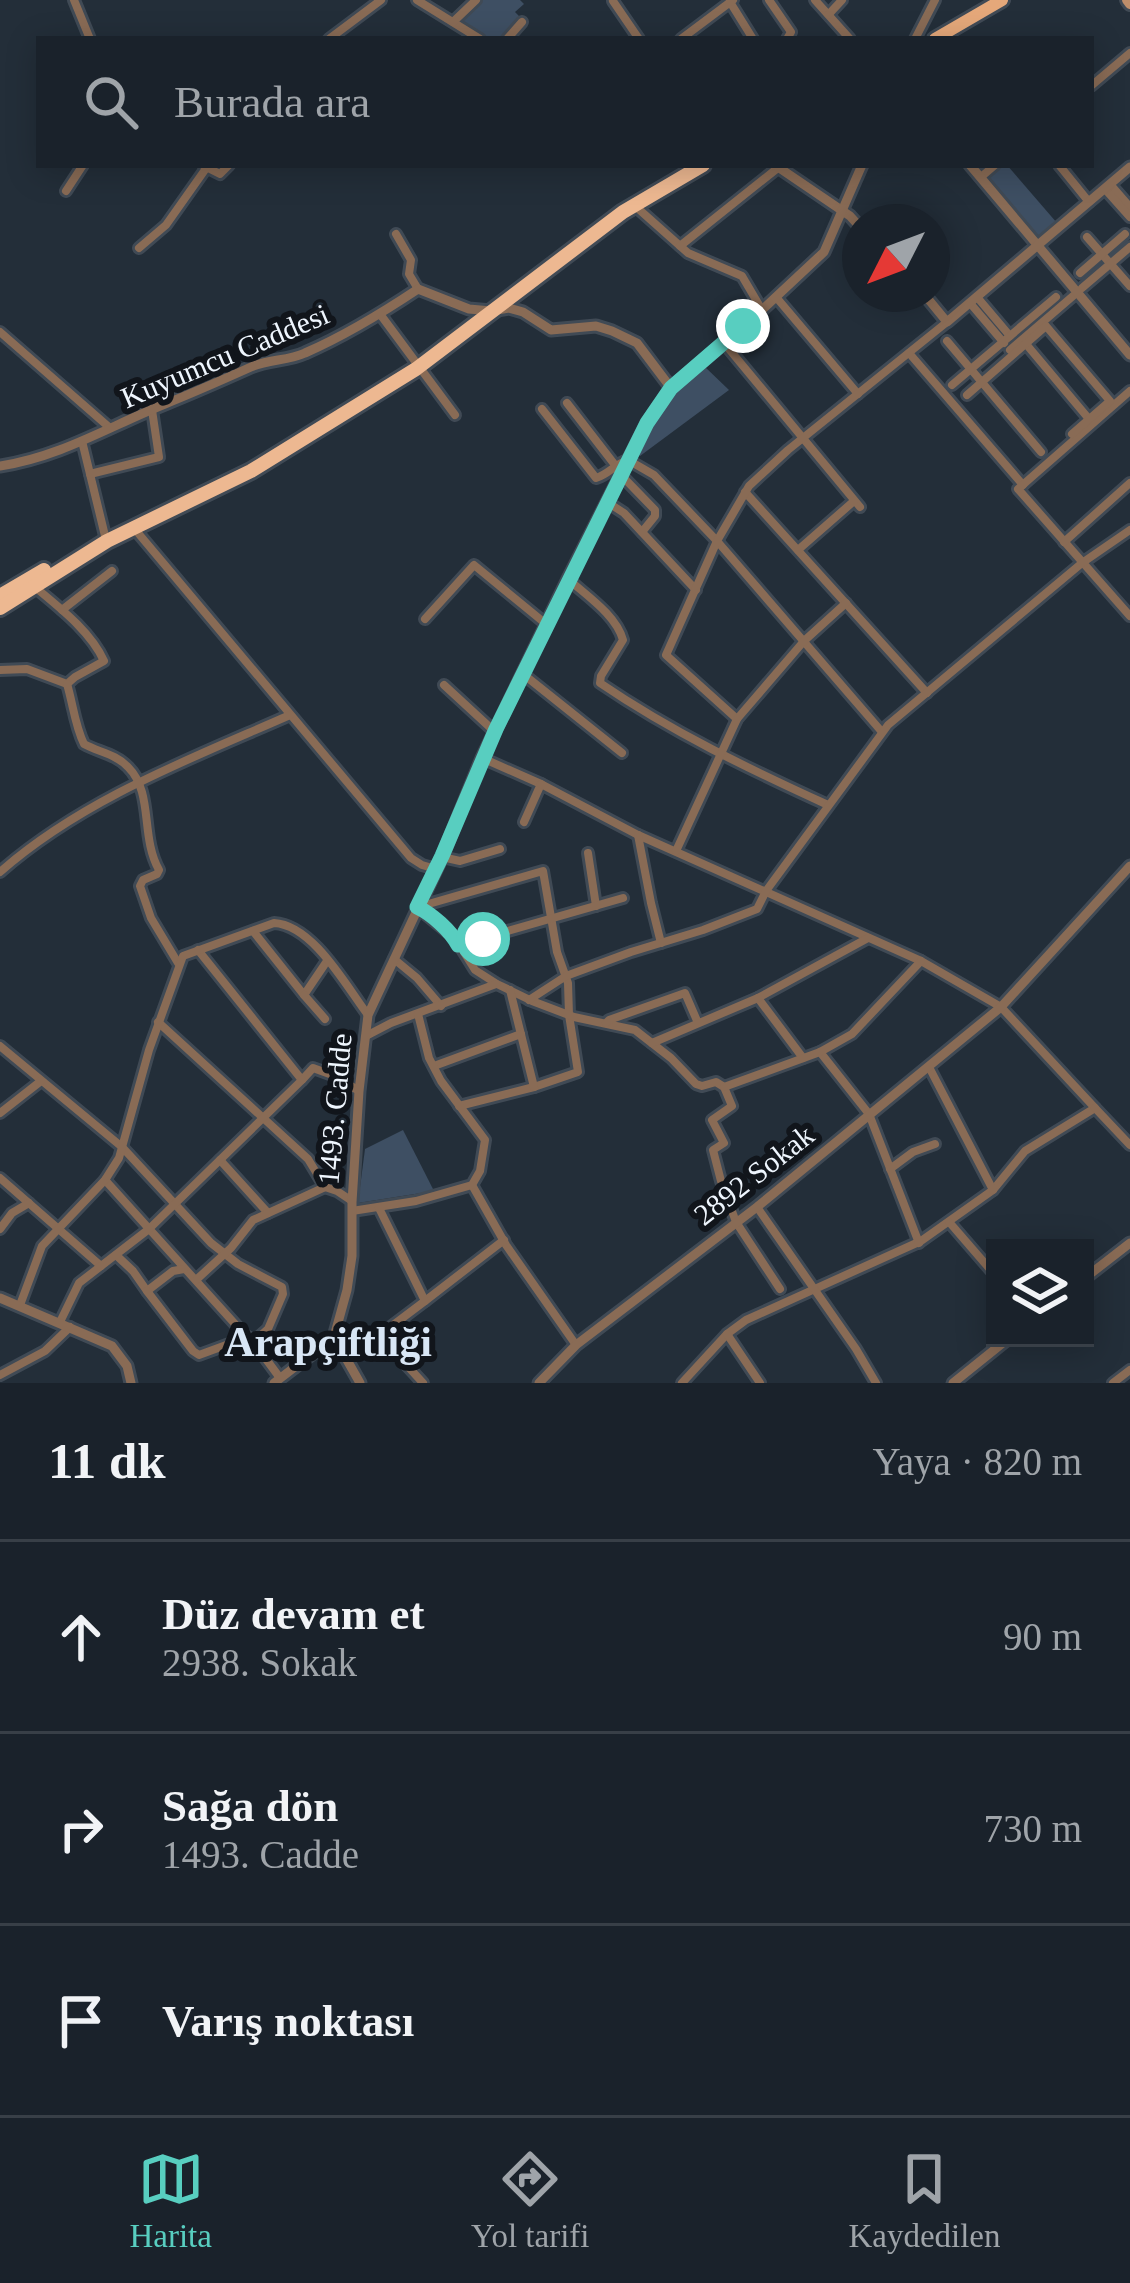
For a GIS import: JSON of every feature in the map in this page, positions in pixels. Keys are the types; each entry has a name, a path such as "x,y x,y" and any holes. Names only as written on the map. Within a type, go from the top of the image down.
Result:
{"highway":[{"path":"0,608 106,538 251,471 417,364 619,208 689,168"},
{"path":"486,311 634,205 698,168"},
{"path":"0,596 248,464 417,364"}],"main road":[{"path":"940,36 1002,0"},
{"path":"955,36 1016,0"}],"street":[{"path":"74,0 89,36"},
{"path":"333,36 380,0"},
{"path":"417,0 475,36"},
{"path":"453,22 476,0"},
{"path":"769,0 788,25 789,36"},
{"path":"815,0 847,36"},
{"path":"829,14 842,0"},
{"path":"917,36 935,0"},
{"path":"613,1 637,36"},
{"path":"685,36 731,1 751,36"},
{"path":"510,36 523,22"},
{"path":"697,26 703,36"},
{"path":"1094,83 1130,53"},
{"path":"737,719 666,655 717,541 746,491 1130,166"},
{"path":"66,191 81,168"},
{"path":"139,248 166,225 204,168"},
{"path":"680,246 775,168"},
{"path":"780,168 842,211"},
{"name":"1493. Cadde","path":"845,204 861,168"},
{"path":"973,168 1130,355"},
{"path":"981,177 992,168"},
{"path":"1061,168 1089,202"},
{"path":"1108,187 1129,212"},
{"path":"634,205 688,253 742,276 763,310"},
{"name":"1493. Cadde","path":"334,1337 352,1256 359,1091 368,1015 482,758 607,502 618,470 647,423 671,388 824,252 842,211"},
{"path":"396,234 418,289 469,309 523,312 551,330 596,326 612,331 637,343 671,388"},
{"path":"1080,273 1125,234"},
{"path":"1087,237 1130,286"},
{"path":"952,385 1130,247"},
{"name":"Kuyumcu Caddesi","path":"0,466 82,441 266,360 300,356 418,289"},
{"path":"776,297 858,394"},
{"path":"967,394 1056,297"},
{"path":"974,300 1009,345"},
{"path":"939,312 947,322"},
{"path":"380,314 455,416"},
{"path":"1009,345 1026,344 1046,326 1110,401 1072,434"},
{"path":"0,332 111,429"},
{"path":"947,340 1042,452"},
{"path":"724,343 857,504 798,550"},
{"path":"1026,344 1090,419"},
{"path":"910,353 1130,616"},
{"path":"1021,487 1130,391"},
{"path":"567,403 655,510 643,532"},
{"path":"90,474 159,457 152,410"},
{"path":"542,410 596,478 618,470"},
{"path":"82,441 106,538"},
{"path":"628,460 654,475 717,541 882,732"},
{"path":"1064,542 1130,483"},
{"path":"746,491 927,693"},
{"path":"607,502 624,513 696,590"},
{"path":"133,527 411,857 436,868"},
{"path":"529,1000 566,976 757,909 882,732 1082,563 1129,532"},
{"path":"425,619 475,565 547,625"},
{"path":"62,610 112,571"},
{"path":"568,579 620,630 623,640 600,683 720,755 828,805"},
{"path":"35,586 62,610 104,661 67,684"},
{"path":"676,851 737,719 805,641 846,603"},
{"path":"0,670 27,668 67,684"},
{"path":"523,674 622,754"},
{"path":"67,684 84,744 128,766 146,800 148,846 159,870 143,880 142,898 179,964"},
{"path":"444,685 495,732"},
{"path":"0,872 29,846 137,782 290,715"},
{"path":"482,758 638,835 921,961 1001,1007 1130,1145"},
{"path":"524,822 541,784"},
{"path":"638,835 661,943"},
{"path":"442,856 460,861 500,849"},
{"path":"588,853 596,906"},
{"name":"2892 Sokak","path":"539,1383 576,1346 757,1207 1001,1007 1130,866"},
{"path":"417,907 544,871 557,952 566,976 578,1072 459,1106"},
{"path":"458,945 622,898"},
{"path":"417,907 455,938 475,970 497,984 569,1015 635,1030 696,1084 716,1082 724,1087 733,1106 712,1120 724,1143 713,1150 721,1181 736,1222 781,1289"},
{"path":"20,1305 42,1246 105,1180 119,1158 158,1022 183,956 274,923 286,924 327,961 368,1015"},
{"path":"253,931 325,1019"},
{"path":"652,1043 758,998 869,937"},
{"path":"198,950 302,1080"},
{"path":"393,958 441,1006"},
{"path":"304,995 327,961"},
{"path":"724,1087 820,1052 852,1034 921,961"},
{"path":"364,1037 497,984"},
{"path":"510,990 534,1088"},
{"path":"605,1024 685,993 698,1024"},
{"path":"758,998 803,1058"},
{"path":"196,1280 254,1220 312,1191 325,1187 338,1191 352,1206 379,1208 472,1185 480,1171 485,1140 434,1066 418,1015"},
{"path":"158,1022 308,1159 325,1187"},
{"path":"434,1066 521,1034"},
{"path":"1,1048 122,1147 225,1254 282,1287 283,1294 268,1329 250,1340 199,1355 134,1271 116,1255"},
{"path":"820,1052 869,1114 919,1243"},
{"path":"929,1066 993,1190"},
{"path":"0,1375 45,1351 65,1324 79,1283 149,1229 314,1068 359,1091"},
{"path":"0,1113 42,1080"},
{"path":"682,1383 746,1320 919,1243 993,1190 1025,1151 1095,1108"},
{"path":"889,1168 935,1144"},
{"path":"220,1160 268,1213"},
{"path":"0,1178 101,1266"},
{"path":"105,1180 250,1340 277,1381 334,1337 361,1383"},
{"path":"472,1185 576,1346"},
{"path":"0,1229 12,1213 29,1203"},
{"path":"757,1207 876,1383"},
{"path":"379,1208 425,1301"},
{"path":"950,1223 986,1265"},
{"path":"348,1359 504,1240"},
{"path":"1094,1271 1130,1243"},
{"path":"147,1291 173,1271 184,1269"},
{"path":"0,1298 112,1346 127,1366 131,1383"},
{"path":"727,1334 760,1383"},
{"path":"380,1336 423,1383"},
{"path":"952,1383 998,1347"},
{"path":"1113,1383 1130,1370"}],"shaded area":[{"path":"481,0 520,0 524,4 515,12 522,19 506,36 480,36 457,22"},
{"path":"998,168 1010,168 1057,223 1038,239 987,177"},
{"path":"704,366 729,390 640,456 637,452 665,400"},
{"path":"403,1130 434,1191 358,1203 365,1149"}],"district":[{"name":"Arapçiftliği","path":"328,1341"}],"route":[{"path":"483,939 458,945 417,907 482,758 647,423 671,388 743,326"}]}
